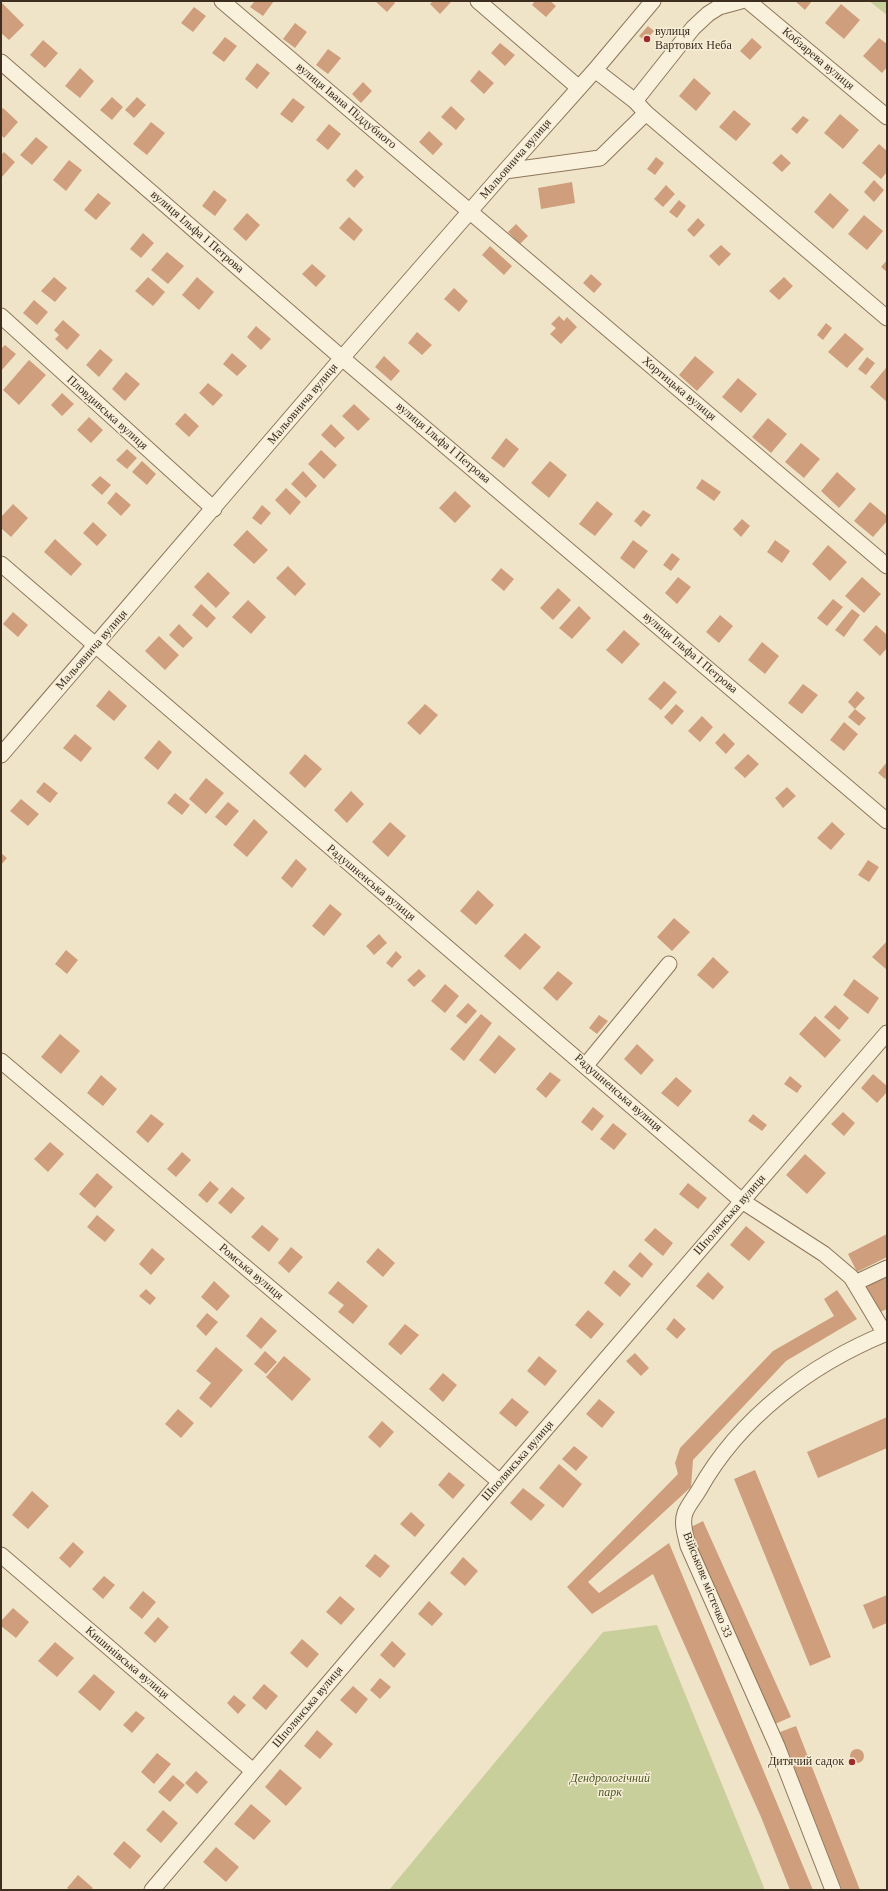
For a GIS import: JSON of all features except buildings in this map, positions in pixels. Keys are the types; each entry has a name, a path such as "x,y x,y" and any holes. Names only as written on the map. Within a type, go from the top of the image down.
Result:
{"street":[{"name":"вулиця Івана Піддубного","path":"222,1 471,211"},
{"path":"478,1 579,88"},
{"name":"Мальовнича вулиця","path":"1,755 214,509 342,358 505,171 608,56 653,1"},
{"name":"Кобзарева вулиця","path":"748,1 887,117"},
{"path":"635,101 693,28 708,14 719,7 736,2"},
{"name":"вулиця Ільфа І Петрова","path":"1,62 342,358 887,821"},
{"path":"595,70 635,101 646,113 887,318"},
{"path":"505,171 600,158 646,113"},
{"name":"Хортицька вулиця","path":"471,211 887,566"},
{"name":"Пловдивська вулиця","path":"1,316 214,509"},
{"name":"Радушненська вулиця","path":"1,564 94,646 586,1065 742,1201 824,1254 851,1277 886,1333"},
{"path":"586,1065 669,964"},
{"name":"Шполянська вулиця","path":"152,1890 500,1482 887,1033"},
{"name":"Ромська вулиця","path":"1,1062 500,1482"},
{"path":"855,1283 887,1268"},
{"name":"Військове містечко 33","path":"833,1890 777,1746 688,1546 683,1527 685,1513 724,1450 749,1423 796,1382 855,1348 886,1333"},
{"name":"Кишинівська вулиця","path":"1,1555 253,1771"}],"green space":[{"path":"869,1 887,1 887,15"},
{"name":"Дендрологічний парк","path":"657,1625 765,1890 389,1890 603,1632"}],"place":[{"name":"вулиця Вартових Неба","path":"647,39"},
{"name":"Дитячий садок","path":"852,1762"}]}
